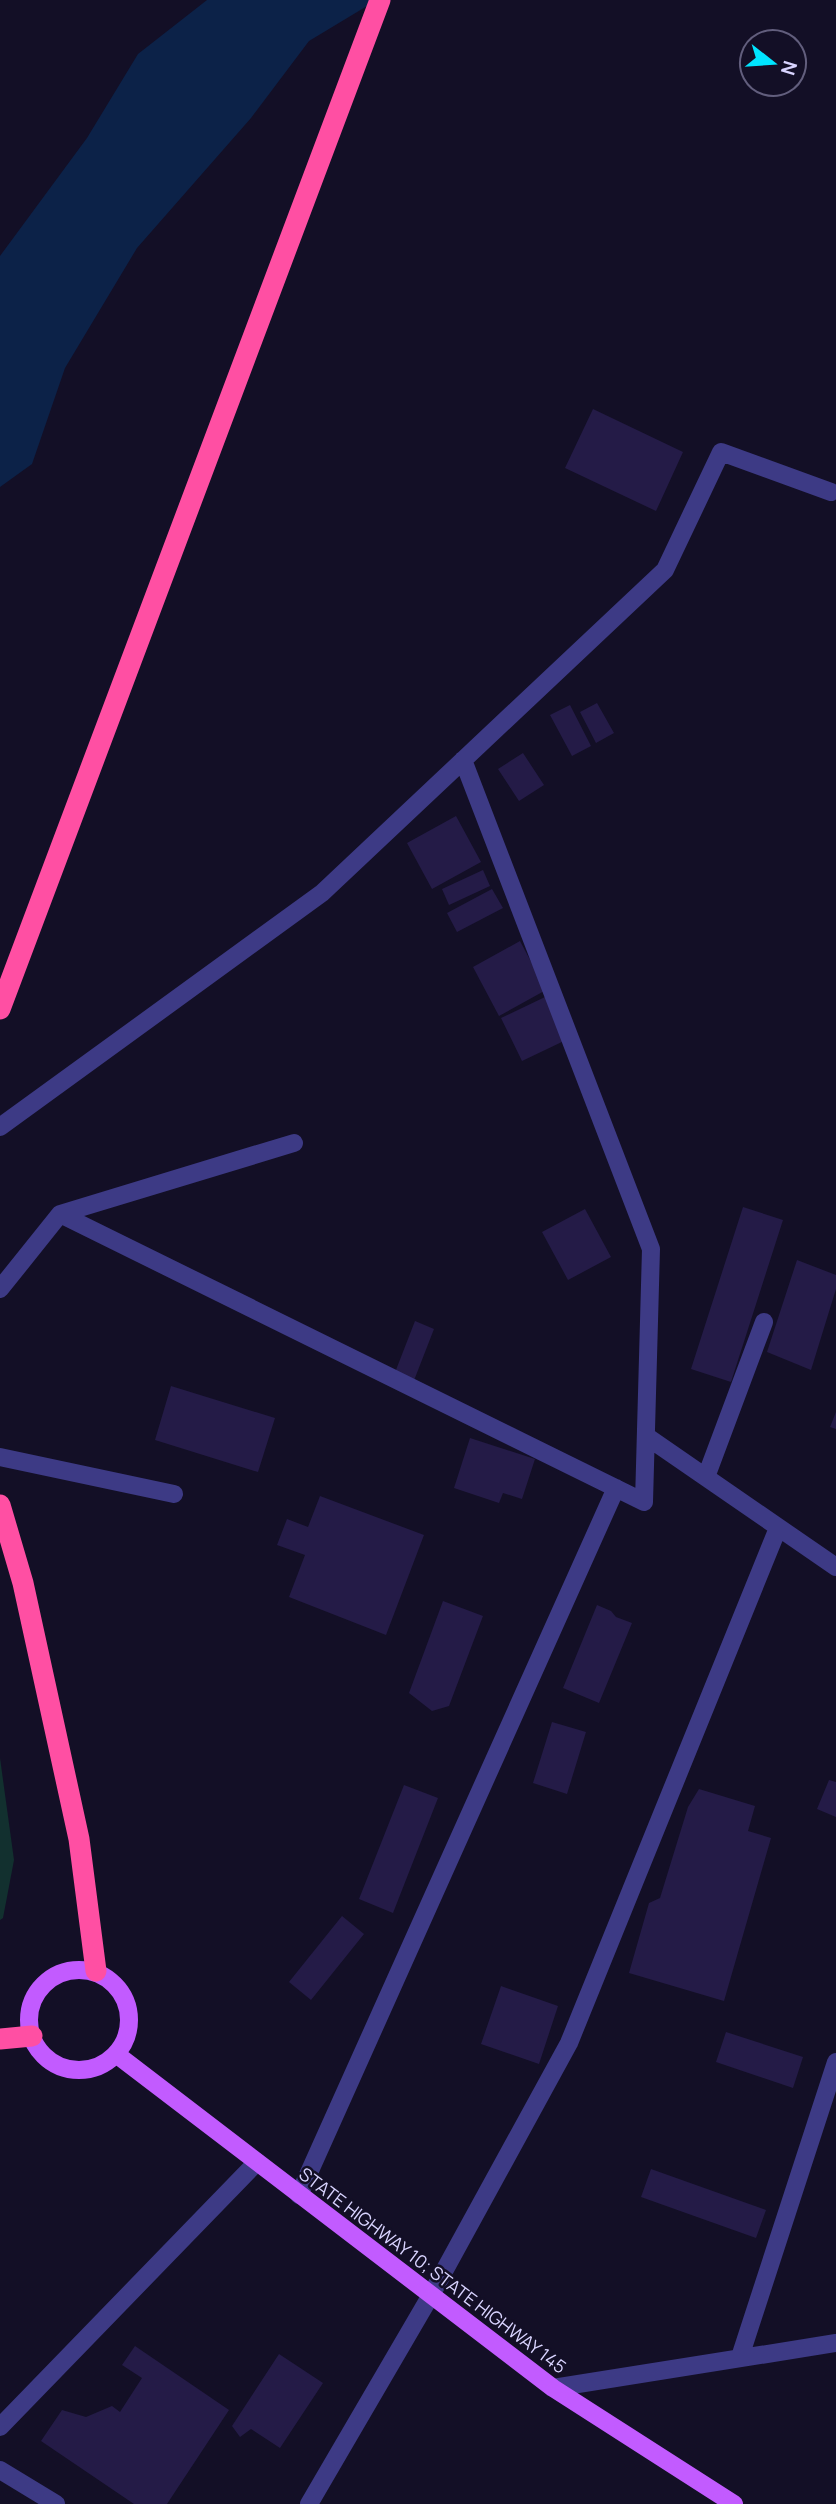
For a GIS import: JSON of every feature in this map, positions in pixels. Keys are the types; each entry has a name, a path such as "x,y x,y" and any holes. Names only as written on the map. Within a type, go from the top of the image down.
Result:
{"highway":[{"path":"0,1009 380,0"},
{"path":"0,1505 23,1583 79,1839 96,1971"},
{"path":"0,2039 32,2036"}],"main road":[{"path":"79,1969 96,1971 111,1980 129,2008 126,2039 116,2054 104,2064 88,2070 68,2069 46,2058 32,2036 29,2028 30,2010 42,1986 61,1972 79,1969"},
{"name":"STATE HIGHWAY 10; STATE HIGHWAY 145","path":"116,2054 553,2388 725,2502"}],"street":[{"path":"0,1127 323,893 665,570 721,452 831,492"},
{"path":"60,1214 644,1502 651,1249 463,760"},
{"path":"0,1289 60,1214 294,1143"},
{"path":"706,1477 764,1322"},
{"path":"646,1436 836,1567"},
{"path":"0,1457 174,1494"},
{"path":"299,2195 616,1488"},
{"path":"318,2501 569,2043 778,1528"},
{"path":"740,2357 836,2063"},
{"path":"0,2427 257,2162"},
{"path":"553,2388 836,2343"},
{"path":"0,2470 56,2504"}],"green space":[{"path":"0,1758 14,1860 3,1918 0,1920"}],"water":[{"path":"207,0 377,0 309,41 251,118 137,248 65,368 32,464 0,487 0,256 87,138 138,54"}],"building":[{"path":"593,409 683,452 656,511 565,468"},
{"path":"597,703 614,733 596,743 580,712"},
{"path":"570,705 591,746 572,756 550,715"},
{"path":"523,753 544,785 519,801 498,769"},
{"path":"456,816 481,862 432,889 407,843"},
{"path":"483,870 490,886 449,905 442,889"},
{"path":"492,889 503,908 457,932 447,913"},
{"path":"520,941 546,990 499,1016 473,967"},
{"path":"545,997 566,1040 522,1061 501,1018"},
{"path":"743,1207 783,1220 731,1382 691,1369"},
{"path":"585,1209 611,1257 568,1280 542,1232"},
{"path":"797,1260 836,1275 836,1289 811,1370 767,1352"},
{"path":"415,1321 434,1329 413,1383 394,1375"},
{"path":"171,1386 275,1418 258,1472 155,1440"},
{"path":"836,1412 836,1429 830,1427"},
{"path":"470,1438 535,1459 522,1499 503,1493 499,1503 454,1488"},
{"path":"320,1496 424,1535 386,1635 289,1597 305,1555 277,1545 287,1519 308,1527"},
{"path":"443,1601 483,1616 449,1706 432,1711 409,1693"},
{"path":"597,1605 632,1623 599,1703 563,1688"},
{"path":"552,1722 586,1732 567,1794 533,1783"},
{"path":"829,1780 836,1782 836,1817 817,1809"},
{"path":"404,1785 438,1798 393,1913 359,1899"},
{"path":"699,1789 755,1806 748,1831 771,1838 724,2001 629,1973 649,1903 660,1898 688,1807"},
{"path":"342,1916 364,1934 311,2000 289,1982"},
{"path":"501,1986 558,2006 539,2064 481,2044"},
{"path":"726,2032 803,2057 793,2088 716,2062"},
{"path":"651,2169 766,2210 756,2238 641,2197"},
{"path":"135,2346 229,2410 167,2504 134,2504 41,2441 62,2410 86,2417 112,2406 120,2412 142,2378 122,2365"},
{"path":"279,2354 323,2383 280,2448 251,2429 240,2437 232,2426"}]}
